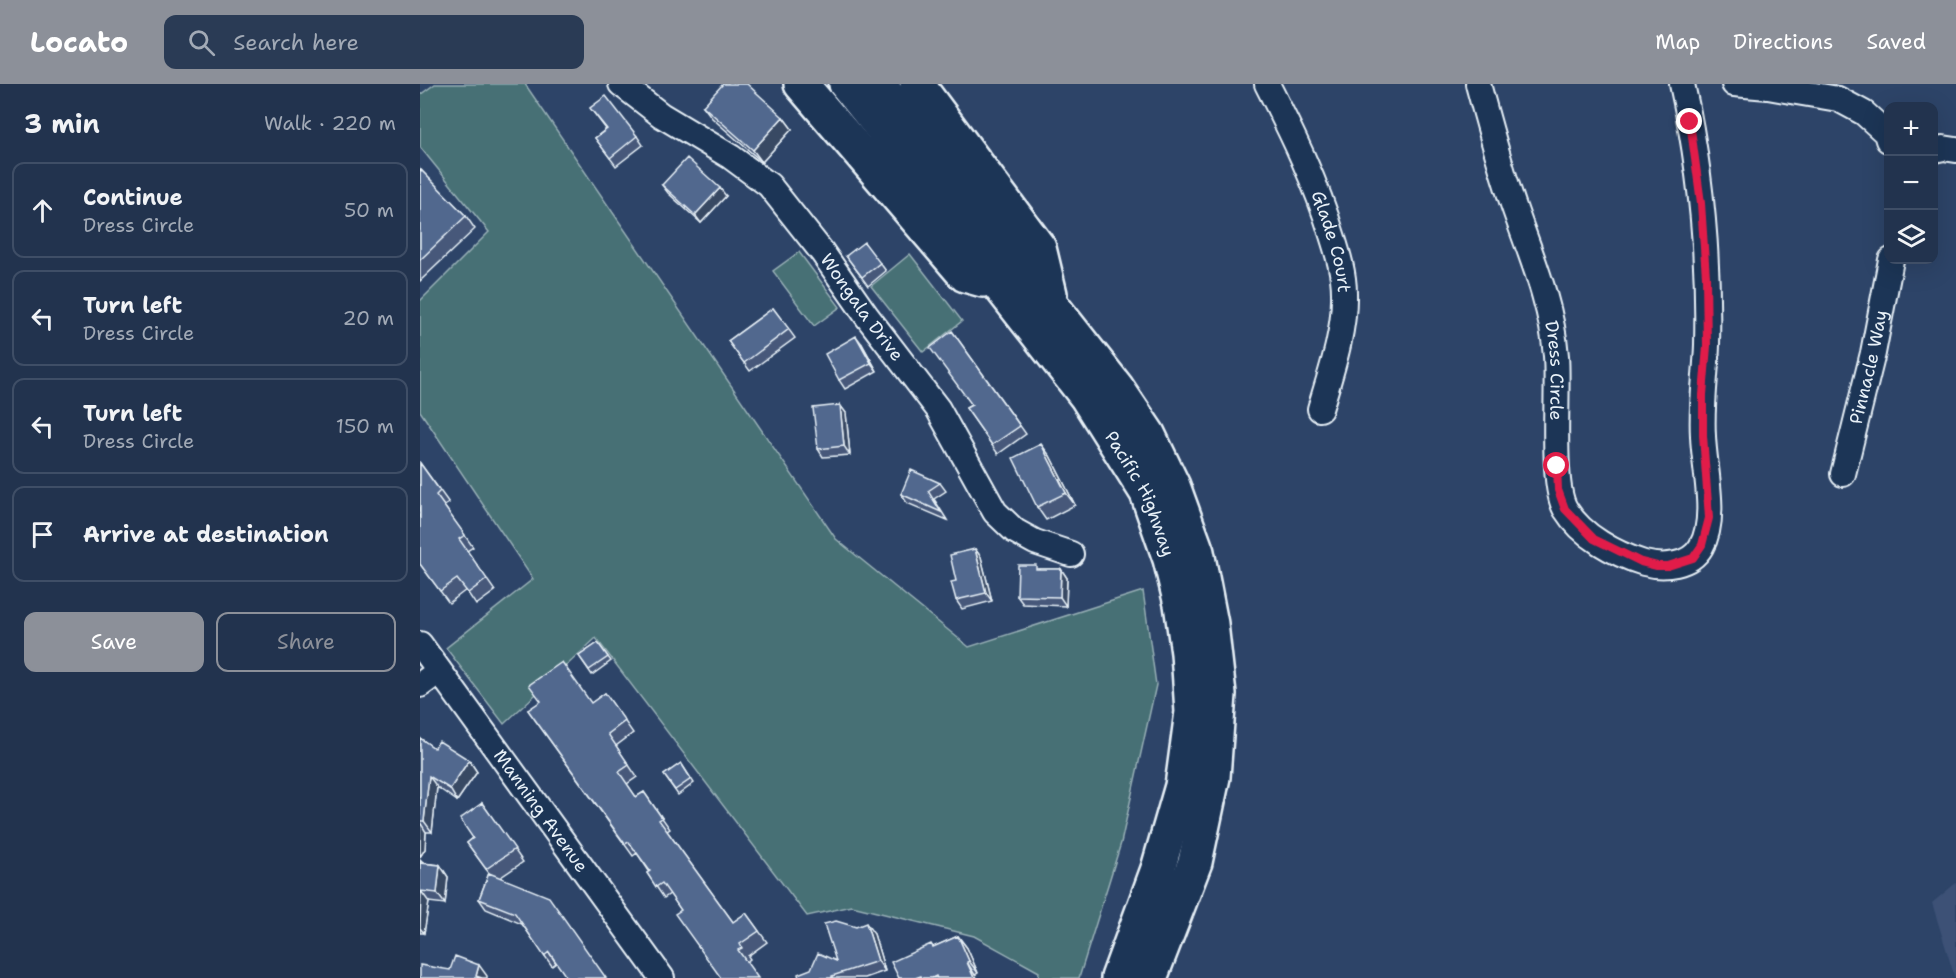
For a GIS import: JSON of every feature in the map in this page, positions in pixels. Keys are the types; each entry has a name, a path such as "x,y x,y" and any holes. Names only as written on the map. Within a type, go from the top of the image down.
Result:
{"highway":[{"path":"801,84 965,275 999,285"},
{"name":"Pacific Highway","path":"846,84 904,156 999,285 1086,396 1147,493 1170,559 1181,604 1188,653 1192,712 1182,786 1158,869 1118,978"},
{"name":"Pacific Highway","path":"879,84 1117,388 1148,434 1173,486 1197,552 1211,624 1219,694 1213,777 1195,862 1150,978"},
{"path":"917,84 1039,248 1053,304"}],"street":[{"name":"Wongala Drive","path":"621,84 661,115 731,157 769,185 822,252 866,315 938,409 995,512 1015,531 1035,542 1071,554"},
{"name":"Glade Court","path":"1267,84 1296,141 1324,208 1342,271 1344,295 1340,329 1320,409"},
{"name":"Dress Circle","path":"1478,84 1500,164 1542,282 1551,320 1558,381 1558,490 1565,509 1594,539 1641,562 1668,566 1693,558 1702,545 1709,518 1703,435 1707,346 1706,277 1699,191 1683,84"},
{"path":"1734,84 1768,87 1838,99 1864,113 1884,131"},
{"path":"1938,149 1956,150"},
{"name":"Pinnacle Way","path":"1843,474 1873,353 1890,264"},
{"name":"Manning Avenue","path":"420,644 430,678 662,978"}],"shaded area":[{"path":"1956,883 1956,978 1955,978 1932,903"}],"green space":[{"path":"435,84 525,84 836,539 969,647 1143,591 1156,685 1121,843 1079,978 1038,978 1039,972 974,936 852,906 807,916 596,638 504,724 446,648 533,579 420,411 420,301 489,232 420,147 420,95"},
{"path":"799,252 840,307 814,326 773,271"},
{"path":"910,254 962,321 923,352 871,286"}],"building":[{"path":"723,84 747,84 783,117 753,150 703,106"},
{"path":"606,96 637,136 610,158 595,138 607,129 590,108"},
{"path":"687,158 720,188 695,215 662,185"},
{"path":"420,169 466,216 420,260"},
{"path":"864,242 880,263 862,277 846,256"},
{"path":"773,308 789,329 744,363 728,341"},
{"path":"952,331 1020,426 992,445 966,408 972,405 930,348"},
{"path":"856,336 871,363 839,380 825,354"},
{"path":"840,405 844,446 818,449 813,408"},
{"path":"1041,444 1066,493 1037,507 1013,458"},
{"path":"420,463 440,491 436,495 465,535 459,539 487,579 468,593 457,579 440,591 420,564"},
{"path":"911,470 940,483 928,491 941,512 901,494"},
{"path":"975,549 986,593 956,600 951,582 956,581 950,555"},
{"path":"1018,565 1036,565 1036,569 1061,569 1060,597 1017,596"},
{"path":"598,643 608,657 589,670 579,656"},
{"path":"562,662 591,703 605,693 625,721 608,734 629,765 619,772 636,797 644,792 662,818 659,820 733,922 746,913 759,931 740,944 742,948 738,950 758,978 721,978 675,914 681,910 662,883 656,887 647,873 650,871 629,842 625,844 528,710 541,701 529,685"},
{"path":"420,738 434,748 439,741 469,760 450,789 429,776 424,821 420,821"},
{"path":"681,763 691,779 675,790 664,775"},
{"path":"482,803 515,849 486,869 467,843 473,838 460,819"},
{"path":"420,863 440,865 437,893 421,891 420,895"},
{"path":"489,873 549,897 606,978 567,978 549,952 544,956 515,913 479,899"},
{"path":"836,921 856,927 866,923 878,961 832,976 832,978 799,978 798,974 811,969 818,953 836,961 824,924"},
{"path":"958,936 974,978 937,978 936,976 922,978 921,976 899,978 891,962 931,944 933,947"},
{"path":"455,956 479,965 476,976 482,978 420,978 420,965 450,970"}],"route":[{"path":"1557,466 1558,490 1565,509 1594,539 1641,562 1657,566 1668,566 1693,558 1702,545 1709,518 1703,435 1707,346 1706,277 1701,203 1690,122"}]}
